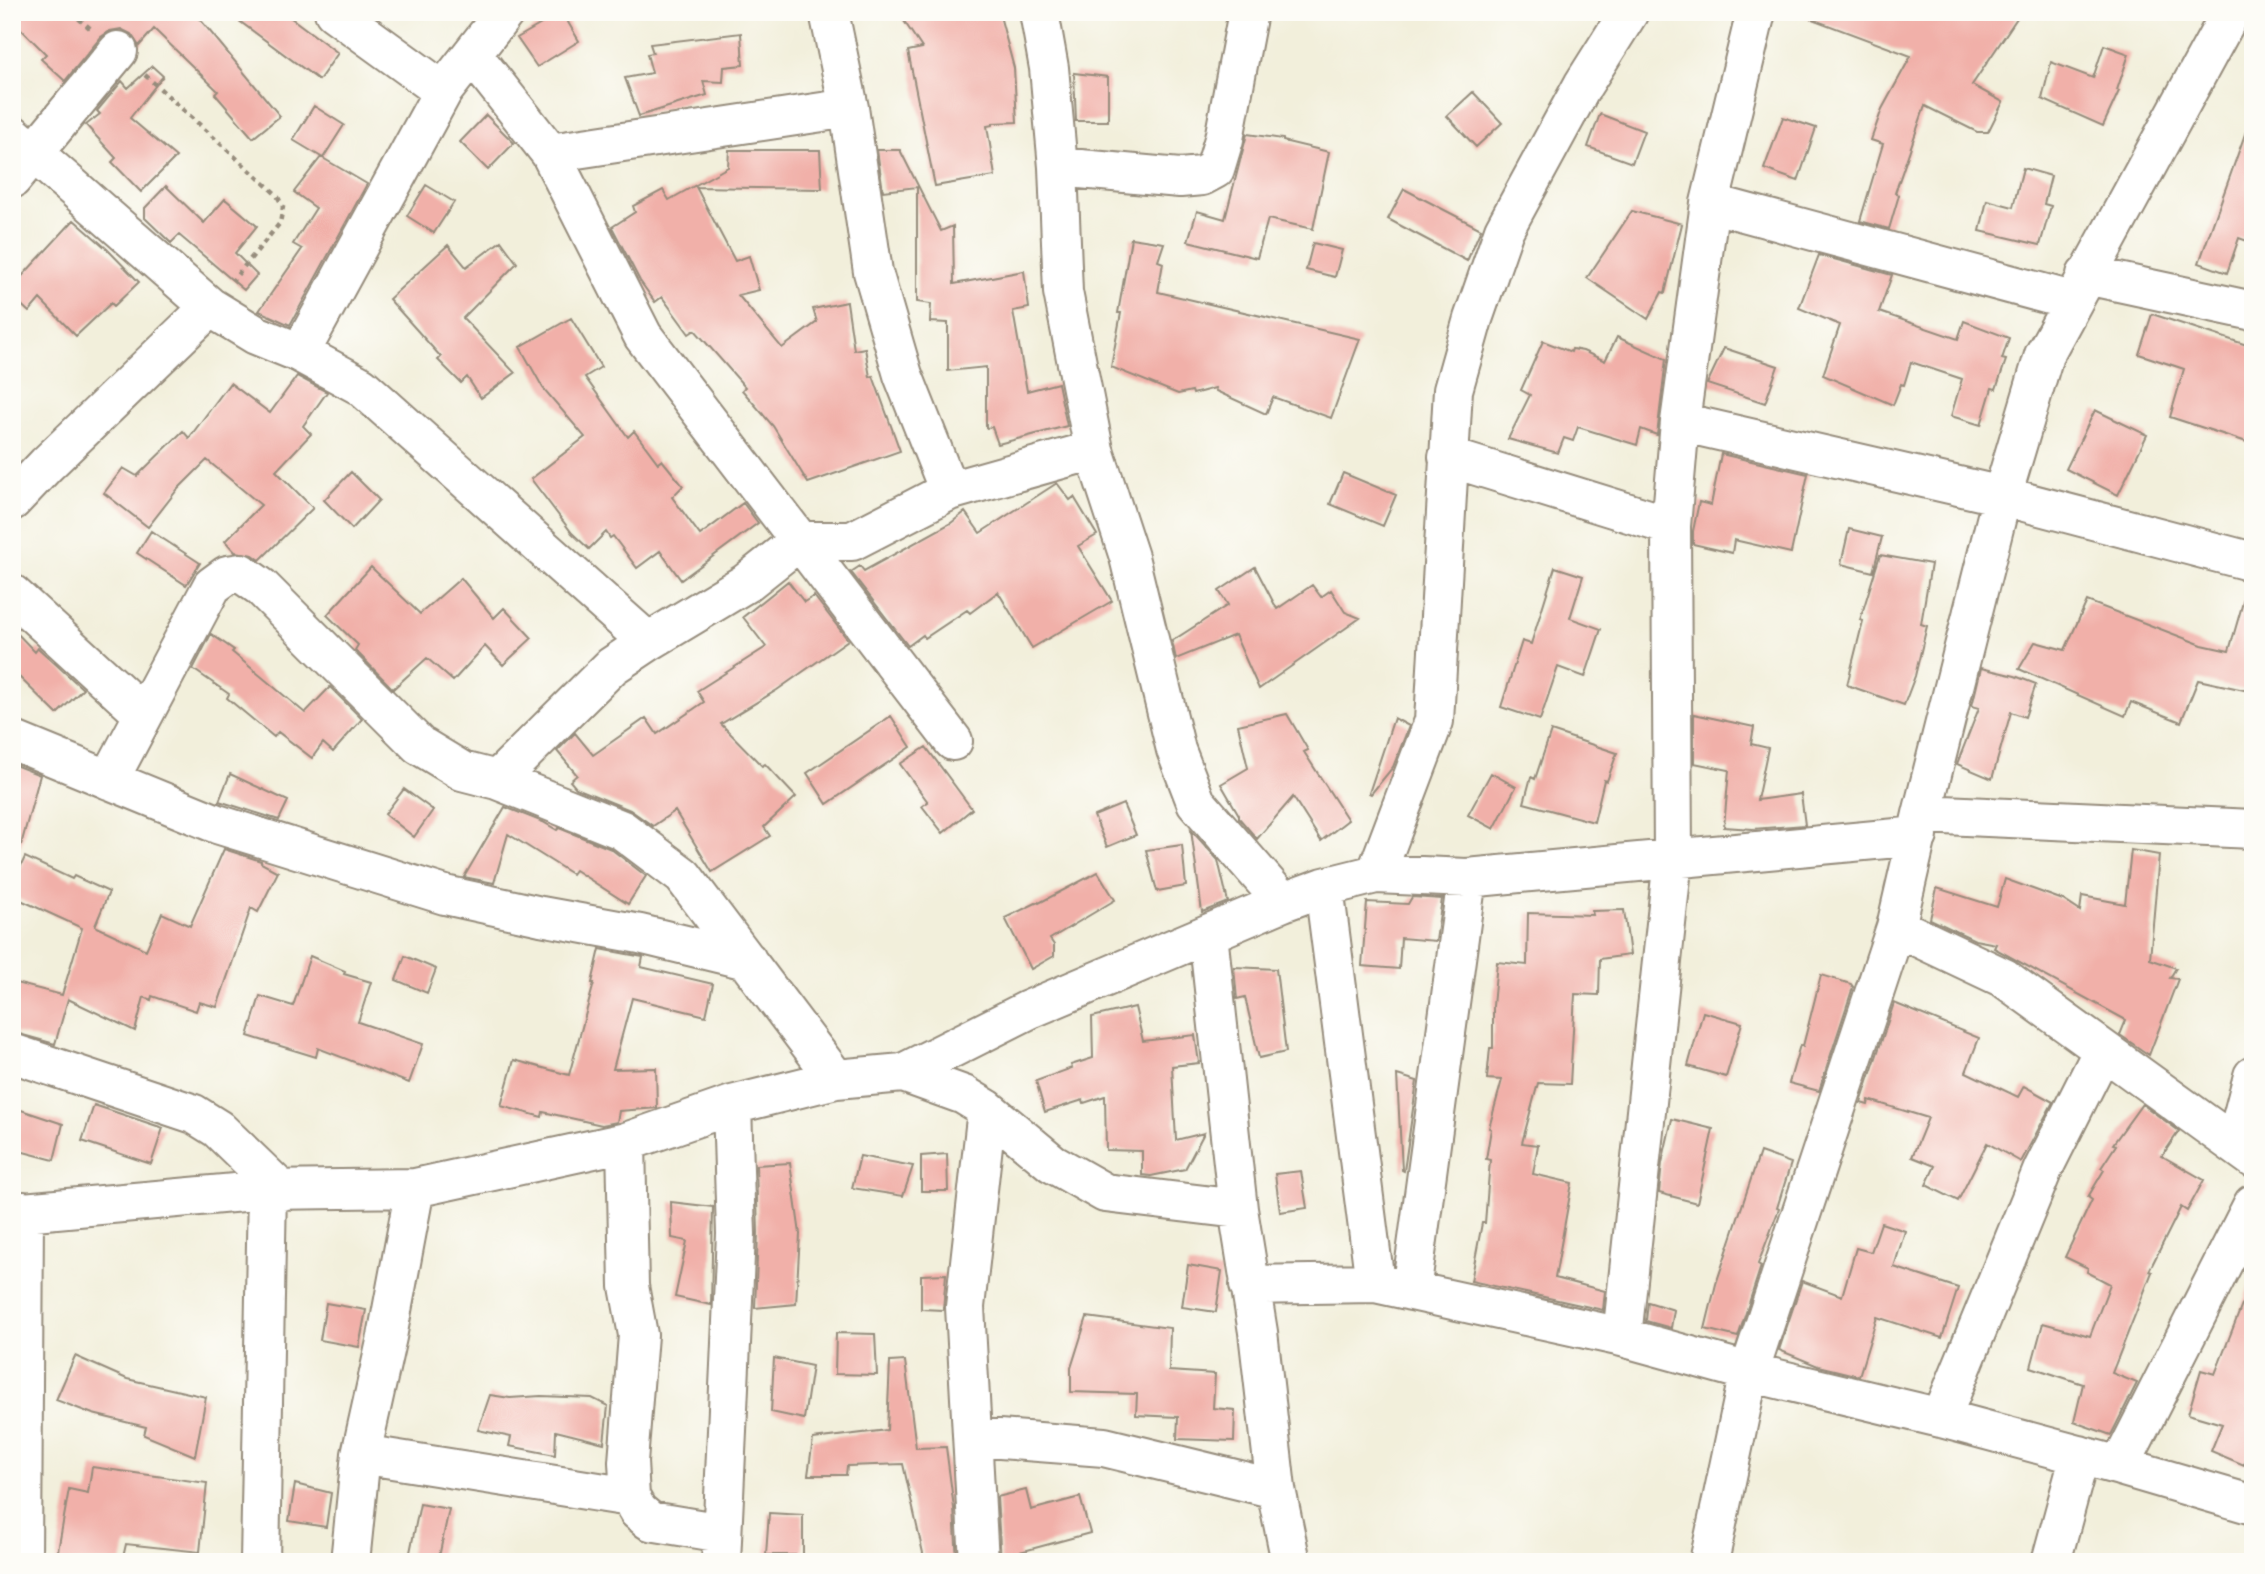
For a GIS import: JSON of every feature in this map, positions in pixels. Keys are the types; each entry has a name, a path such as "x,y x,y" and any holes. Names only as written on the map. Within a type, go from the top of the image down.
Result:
{"street":[{"path":"334,12 443,91"},
{"path":"300,353 443,91 505,12"},
{"path":"829,12 849,108 873,272 902,375 941,466 948,491"},
{"path":"1039,12 1049,68 1058,167 1063,292 1094,450 1129,556 1177,750 1196,803 1283,902"},
{"path":"1058,167 1180,178 1202,176 1215,169 1224,139 1248,12"},
{"path":"1376,874 1434,721 1453,390 1473,318 1504,230 1583,85 1629,12"},
{"path":"1622,1337 1673,858 1671,526 1680,422 1710,203 1756,12"},
{"path":"1709,1562 1749,1372 1896,927 2001,496 2044,355 2231,12"},
{"path":"118,51 20,155 210,307 256,335 300,353 361,386 648,642"},
{"path":"472,54 550,153 643,336 953,740"},
{"path":"550,153 849,108"},
{"path":"1710,203 2079,288 2253,311"},
{"path":"12,501 210,307"},
{"path":"1680,422 2001,496 2253,562"},
{"path":"497,780 612,666 746,583 799,541 852,541 948,491 1094,450"},
{"path":"1448,457 1671,526"},
{"path":"109,780 212,586 227,575 241,573 261,587 419,745 462,771 497,780 622,830 683,876 836,1079"},
{"path":"12,594 143,714"},
{"path":"12,740 217,824 445,895 541,916 640,933 747,960"},
{"path":"22,1562 18,1212 274,1191 415,1188 626,1142 732,1105 836,1079 903,1073 1028,1010 1283,902 1324,887 1376,874 1467,878 1673,858 1920,825 2253,829"},
{"path":"1393,1287 1467,878"},
{"path":"1324,887 1393,1287"},
{"path":"1896,927 2004,978 2244,1152 2253,1076"},
{"path":"1208,934 1238,1209 1258,1332 1283,1556"},
{"path":"1941,1418 2043,1169 2103,1049"},
{"path":"12,1053 194,1114 218,1129 274,1191 260,1562"},
{"path":"903,1073 964,1095 987,1109 1052,1163 1105,1193 1238,1209"},
{"path":"626,1142 629,1286 638,1335 628,1462 630,1497 638,1511 650,1521 722,1547 736,1234 732,1105"},
{"path":"979,1562 965,1289 987,1109"},
{"path":"350,1562 361,1454 387,1337 415,1188"},
{"path":"2120,1465 2253,1204"},
{"path":"1249,1284 1393,1287 1622,1337 1749,1372 2120,1465 2253,1505"},
{"path":"974,1437 1104,1447 1276,1489"},
{"path":"361,1454 630,1497"},
{"path":"2051,1562 2080,1455"}],"path":[{"path":"71,12 278,195 283,207 280,223 210,307"}],"building":[{"path":"12,12 194,12 280,116 253,138 215,94 218,91 154,29 139,46 131,34 121,29 110,31 101,37 65,81 41,59 46,54 12,20"},
{"path":"227,12 283,12 338,53 319,80"},
{"path":"562,12 579,41 537,67 517,38"},
{"path":"898,12 999,12 1014,68 1017,122 993,123 987,126 995,176 935,186 908,51 922,48"},
{"path":"1802,12 2021,12 1972,85 2003,102 1988,132 1977,132 1925,106 1895,193 1899,195 1889,229 1860,221 1883,144 1871,140 1882,109 1911,56 1801,15"},
{"path":"741,33 743,65 724,67 723,82 703,81 707,95 639,116 625,78 652,73 647,54 653,53 650,44"},
{"path":"2104,45 2129,54 2117,90 2119,91 2103,126 2042,99 2051,62 2093,78"},
{"path":"152,66 163,76 130,118 176,157 141,192 112,162 116,158 86,125 100,114 97,111 122,81 128,88"},
{"path":"1074,73 1108,77 1108,121 1076,121"},
{"path":"1473,92 1502,123 1476,147 1447,116"},
{"path":"314,106 344,125 323,158 293,140"},
{"path":"1600,114 1644,131 1632,163 1588,147"},
{"path":"486,115 514,143 488,170 460,142"},
{"path":"1783,117 1816,128 1798,181 1764,169"},
{"path":"2249,123 2253,124 2253,243 2239,238 2227,273 2199,263"},
{"path":"1247,134 1283,139 1329,152 1313,229 1268,219 1257,258 1188,241 1197,211 1225,219"},
{"path":"729,150 820,150 822,189 696,187 735,261 749,256 759,290 738,295 782,348 817,322 813,309 847,302 854,350 865,348 870,377 873,376 900,451 808,483 773,426 742,390 745,387 695,330 689,334 662,297 655,302 640,281 612,227 635,212 633,206 663,190 669,200 728,167"},
{"path":"877,150 900,150 941,231 953,226 954,284 1024,271 1029,308 1013,311 1027,391 1058,383 1067,426 998,444 992,427 986,428 986,367 948,371 948,323 930,322 931,304 917,302 917,187 883,191"},
{"path":"321,157 367,184 290,325 259,311 302,249 293,244 316,208 294,192"},
{"path":"2023,168 2051,176 2044,204 2051,206 2040,245 1980,231 1987,200 2013,207"},
{"path":"426,185 454,202 434,233 407,216"},
{"path":"166,186 204,223 225,199 257,226 235,253 257,275 244,290 179,235 171,243 145,218 145,208"},
{"path":"1404,189 1481,229 1467,261 1388,219"},
{"path":"1632,211 1682,224 1665,293 1662,292 1648,319 1587,278"},
{"path":"74,220 139,282 114,306 111,303 76,336 40,299 29,312 12,296 12,287"},
{"path":"1131,238 1164,243 1158,261 1163,263 1158,292 1360,339 1331,418 1273,397 1266,414 1216,391 1215,388 1193,394 1192,391 1178,394 1111,367"},
{"path":"501,241 517,263 463,318 515,373 481,398 467,377 461,383 438,360 441,357 389,299 448,245 466,267"},
{"path":"1313,243 1342,250 1335,277 1306,270"},
{"path":"1819,255 1892,275 1879,312 1958,339 1964,321 2009,338 2002,359 2006,360 1996,389 1992,388 1981,425 1951,416 1962,379 1911,362 1904,385 1901,384 1893,405 1823,375 1840,325 1799,308"},
{"path":"2152,314 2253,347 2253,444 2170,417 2184,369 2139,354"},
{"path":"571,318 601,367 585,377 628,437 634,431 658,463 662,460 683,486 672,497 700,535 743,503 758,523 681,580 660,551 637,568 613,536 610,538 606,532 589,549 572,533 531,479 585,437 543,388 520,347"},
{"path":"1617,337 1666,359 1657,435 1641,429 1637,445 1578,427 1573,441 1564,438 1558,453 1508,439 1530,395 1521,390 1543,341 1571,352 1572,349 1583,351 1605,361"},
{"path":"1724,348 1778,366 1765,403 1707,384"},
{"path":"297,376 327,392 303,426 311,434 276,471 313,508 260,560 253,555 235,552 225,541 261,505 207,460 177,490 148,527 104,493 123,468 137,476 183,431 189,438 230,383 270,413"},
{"path":"2095,410 2147,435 2118,495 2066,469"},
{"path":"1721,454 1808,474 1791,553 1734,540 1732,553 1693,544 1699,502 1711,505"},
{"path":"351,472 379,500 352,529 324,500"},
{"path":"1343,473 1396,495 1383,526 1330,504"},
{"path":"1057,483 1070,500 1074,497 1097,535 1078,546 1112,601 1032,648 998,592 970,613 967,610 908,646 851,572 860,566 864,571 951,523 965,512 980,533"},
{"path":"1849,529 1882,537 1873,572 1841,564"},
{"path":"151,531 200,563 186,585 137,553"},
{"path":"1880,555 1931,564 1921,624 1927,626 1915,676 1904,705 1847,685 1863,621 1860,620"},
{"path":"371,567 420,614 461,578 494,618 504,608 532,638 503,665 485,646 453,681 427,658 393,689 355,650 358,645 327,615"},
{"path":"1255,567 1277,609 1312,585 1321,597 1331,590 1345,612 1360,618 1259,689 1235,635 1176,659 1172,641 1228,605 1219,591"},
{"path":"1555,567 1583,576 1570,618 1601,629 1585,677 1558,667 1540,720 1501,707 1522,641 1531,644"},
{"path":"788,581 804,602 814,596 848,640 777,690 721,724 796,797 764,827 770,836 712,872 675,811 653,826 630,810 576,788 570,781 577,775 557,751 575,733 593,755 646,718 657,734 704,702 697,691 766,647 743,617"},
{"path":"2245,595 2253,596 2253,674 2249,691 2198,680 2181,722 2131,702 2125,716 2019,669 2035,642 2065,650 2087,601 2202,645 2229,651"},
{"path":"12,628 35,652 38,648 83,689 57,714 12,670"},
{"path":"211,634 234,650 232,652 305,713 330,687 362,719 333,752 323,743 312,758 278,732 274,737 227,698 229,694 193,669"},
{"path":"1981,668 2036,684 2025,717 2011,712 1992,779 1957,764 1979,708 1972,706"},
{"path":"1287,714 1308,750 1304,752 1348,820 1321,841 1293,797 1257,839 1239,818 1221,784 1248,768 1238,725"},
{"path":"1694,714 1754,727 1751,744 1768,748 1757,800 1801,794 1805,825 1753,829 1724,827 1729,770 1694,763"},
{"path":"891,716 911,747 827,804 807,773"},
{"path":"1394,718 1409,726 1393,767 1371,794 1369,793"},
{"path":"1551,731 1617,753 1607,781 1604,780 1594,822 1524,803 1531,777 1535,779"},
{"path":"926,747 972,809 943,833 922,806 928,802 900,764"},
{"path":"12,764 40,775 21,845 12,844"},
{"path":"1491,773 1516,787 1494,829 1468,815"},
{"path":"230,774 288,801 279,820 219,801"},
{"path":"404,789 433,810 414,837 385,814"},
{"path":"1123,804 1136,835 1107,847 1094,816"},
{"path":"505,807 557,830 559,828 611,849 646,876 628,904 575,870 572,874 508,834 494,883 464,877"},
{"path":"1191,830 1218,860 1228,902 1202,912"},
{"path":"1182,845 1186,886 1157,891 1146,850"},
{"path":"224,849 261,861 278,872 258,912 251,908 217,1007 199,1002 196,1011 152,996 151,1000 144,997 135,1031 68,999 55,1044 12,1032 12,982 62,995 82,928 12,896 12,885 25,857 72,879 74,876 109,892 95,926 146,950 162,913 190,926"},
{"path":"2131,850 2159,855 2150,959 2176,968 2170,978 2178,979 2149,1055 2120,1035 2126,1020 1994,948 1996,944 1975,940 1930,919 1937,888 1997,907 2005,879 2063,900 2080,911 2082,896 2125,904"},
{"path":"1098,872 1115,900 1050,939 1054,945 1054,956 1031,969 1005,918"},
{"path":"1412,897 1442,899 1436,941 1401,938 1399,969 1362,966 1367,902 1408,904"},
{"path":"1624,910 1630,955 1600,959 1599,995 1575,994 1570,1084 1538,1083 1522,1143 1538,1145 1533,1174 1572,1183 1555,1278 1605,1291 1603,1310 1471,1281 1482,1223 1485,1223 1490,1160 1486,1159 1489,1128 1502,1080 1487,1079 1490,1048 1493,1048 1497,962 1527,965 1528,913 1593,915 1592,911"},
{"path":"600,949 643,957 641,967 713,984 706,1016 632,998 613,1069 656,1068 657,1108 619,1111 617,1122 602,1125 543,1112 542,1117 501,1106 514,1060 569,1075 594,983"},
{"path":"310,956 345,971 344,974 371,982 358,1022 423,1044 409,1083 318,1048 316,1057 248,1036 260,996 293,1006"},
{"path":"405,956 436,969 427,993 396,980"},
{"path":"1234,967 1276,969 1286,1052 1259,1058 1245,997 1237,999"},
{"path":"1821,975 1851,984 1853,987 1819,1091 1789,1083 1800,1045 1803,1046"},
{"path":"1894,1003 1979,1038 1966,1072 2018,1097 2024,1086 2053,1102 2021,1162 1987,1143 1958,1201 1926,1185 1935,1166 1912,1157 1928,1118 1869,1100 1868,1105 1861,1103"},
{"path":"1135,1007 1143,1041 1195,1035 1199,1063 1172,1066 1176,1140 1204,1133 1185,1169 1151,1176 1142,1175 1142,1151 1106,1150 1105,1096 1045,1112 1036,1081 1093,1058 1092,1017"},
{"path":"1703,1012 1742,1023 1726,1077 1688,1066"},
{"path":"1397,1075 1417,1081 1404,1171 1402,1170"},
{"path":"2142,1104 2179,1131 2162,1156 2204,1180 2187,1211 2181,1207 2149,1271 2152,1272 2112,1373 2137,1383 2111,1435 2074,1422 2083,1384 2031,1367 2043,1323 2090,1336 2110,1284 2087,1272 2088,1268 2065,1257 2092,1200 2088,1197 2104,1170 2101,1168 2116,1145 2113,1144"},
{"path":"94,1105 163,1128 151,1164 82,1141"},
{"path":"12,1107 63,1124 54,1160 12,1149"},
{"path":"1672,1119 1713,1129 1697,1203 1659,1193 1662,1163"},
{"path":"1760,1152 1791,1163 1777,1208 1779,1209 1758,1264 1761,1266 1738,1337 1705,1329 1716,1284"},
{"path":"947,1154 948,1191 921,1191 921,1156"},
{"path":"860,1156 913,1166 903,1196 852,1188"},
{"path":"790,1163 800,1234 796,1304 755,1308 758,1233 756,1165"},
{"path":"1301,1171 1307,1208 1280,1212 1275,1174"},
{"path":"671,1202 713,1207 711,1305 675,1297 687,1241 672,1238"},
{"path":"1881,1223 1905,1231 1894,1267 1958,1288 1942,1338 1877,1317 1859,1376 1818,1366 1779,1350 1802,1281 1842,1296 1856,1248 1871,1252"},
{"path":"1188,1265 1222,1271 1216,1312 1182,1307"},
{"path":"946,1274 943,1310 921,1309 921,1275"},
{"path":"2251,1282 2253,1443 2244,1465 2211,1451 2222,1424 2188,1414 2201,1370 2215,1374"},
{"path":"1648,1302 1674,1310 1671,1328 1646,1321"},
{"path":"326,1303 366,1310 359,1347 320,1340"},
{"path":"1087,1317 1170,1328 1169,1371 1215,1374 1213,1408 1235,1410 1234,1441 1177,1439 1178,1417 1136,1415 1137,1394 1071,1392 1071,1368"},
{"path":"836,1333 875,1334 877,1375 835,1374"},
{"path":"75,1356 127,1379 206,1397 195,1456 144,1435 146,1427 93,1414 56,1400"},
{"path":"774,1358 812,1366 804,1419 771,1412"},
{"path":"905,1361 916,1448 946,1447 954,1508 957,1562 925,1562 903,1464 847,1466 846,1475 808,1475 813,1439 887,1430 890,1362"},
{"path":"490,1395 510,1398 592,1398 608,1406 604,1443 556,1431 555,1455 509,1446 511,1437 478,1430"},
{"path":"92,1467 207,1483 200,1552 126,1544 122,1562 56,1562 69,1489 88,1493"},
{"path":"295,1484 331,1493 326,1527 289,1521"},
{"path":"1026,1490 1031,1510 1080,1497 1090,1533 1020,1552 1021,1562 1001,1562 997,1497"},
{"path":"420,1504 449,1509 438,1562 408,1562"},
{"path":"769,1513 803,1515 803,1555 766,1555"}]}
